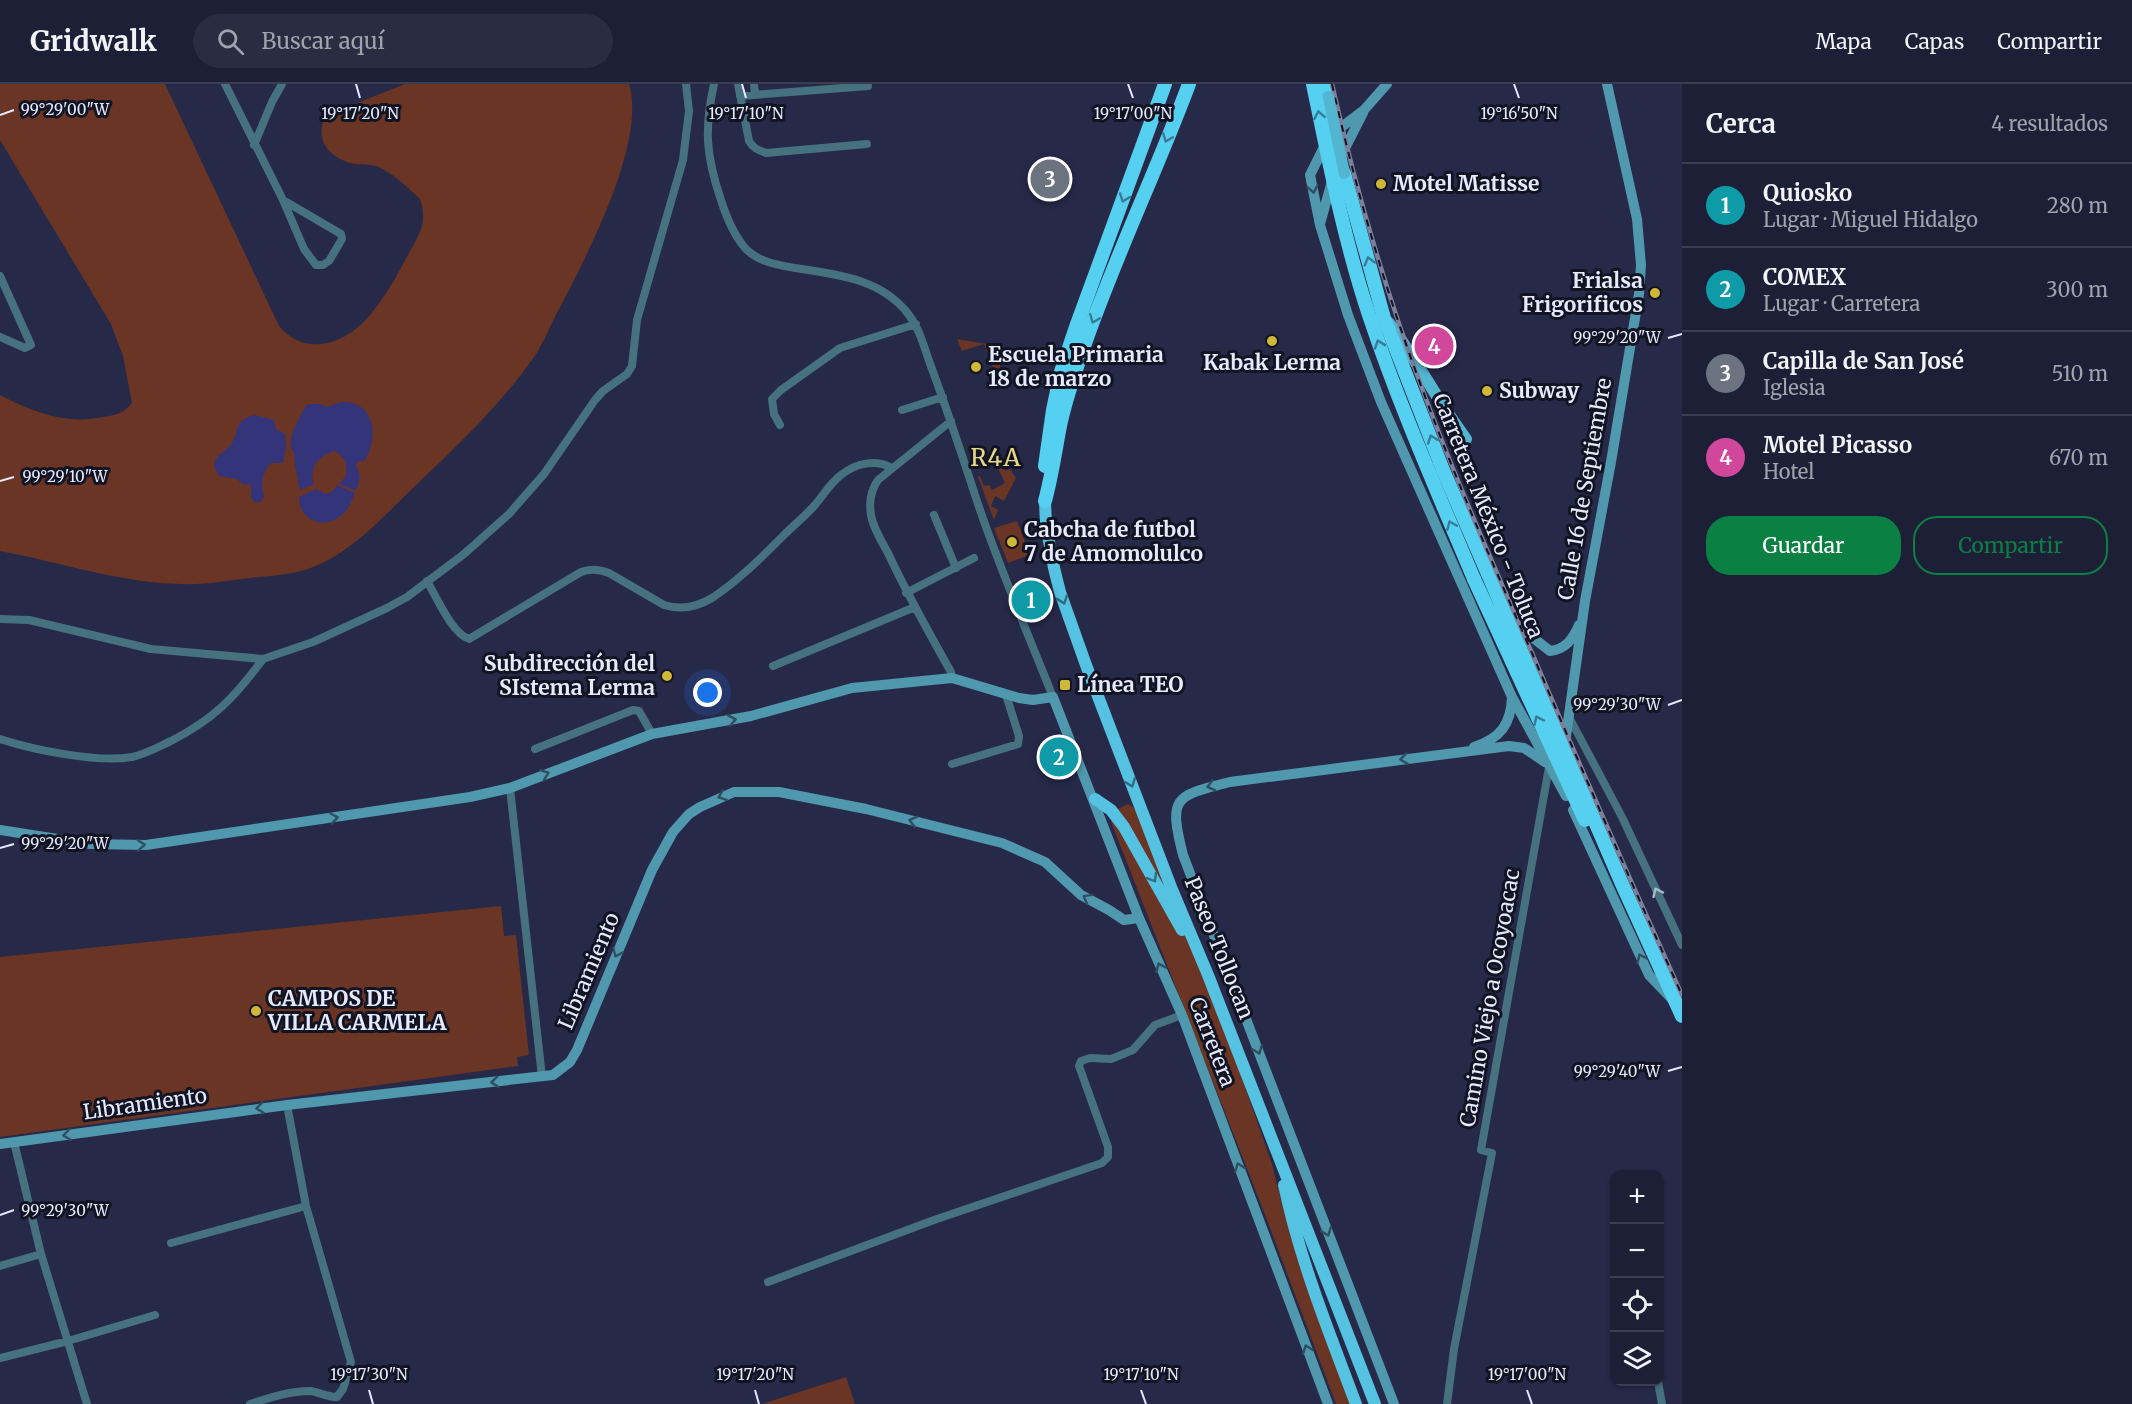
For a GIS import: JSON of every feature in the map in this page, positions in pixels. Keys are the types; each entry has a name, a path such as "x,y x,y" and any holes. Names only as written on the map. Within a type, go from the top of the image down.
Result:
{"highway":[{"path":"1045,501 1048,439 1061,372 1165,84"},
{"path":"1045,501 1053,471 1060,425 1080,357 1189,84"},
{"path":"1313,84 1348,245 1391,381 1510,661 1597,847 1622,884 1679,1010"},
{"name":"Carretera México - Toluca","path":"1344,173 1384,318 1443,470 1622,884"},
{"name":"Paseo Tollocan","path":"1045,501 1049,540 1060,592 1142,812 1375,1404"},
{"path":"1095,799 1112,810 1124,827 1208,975"},
{"path":"1278,1154 1293,1226 1318,1303 1356,1404"}],"main road":[{"path":"1387,84 1364,110 1326,143 1310,175 1320,225 1348,315 1381,402 1512,697 1549,767 1562,785 1649,975 1679,1010"},
{"name":"Calle 16 de Septiembre","path":"1583,617 1639,294 1641,265 1637,219 1607,84"},
{"name":"Carretera México - Toluca","path":"1327,91 1344,173"},
{"path":"1320,225 1343,149 1364,110"},
{"path":"1384,318 1409,349 1446,413 1466,439"},
{"path":"1503,609 1550,651 1559,650 1569,644 1583,617"},
{"path":"1564,750 1583,617"},
{"path":"0,830 90,844 146,845 470,797 510,788 652,734 751,716 852,688 952,678 1006,695 1033,700 1053,697"},
{"name":"Carretera","path":"1053,697 1095,799 1139,918 1182,1015 1328,1404"},
{"path":"1462,751 1481,745 1504,729 1511,714 1512,697"},
{"path":"1394,1404 1183,855 1177,833 1177,806 1185,795 1230,782 1509,746 1524,748 1549,767"},
{"name":"Libramiento","path":"0,1144 287,1105 542,1077 560,1072 577,1050 652,870 672,832 689,814 734,792 779,792 866,809 1002,843 1045,862 1081,895 1124,920 1139,918"}],"street":[{"path":"225,84 283,200 304,249 316,265 323,265 338,247 342,239 341,234 283,200"},
{"path":"254,145 282,84"},
{"path":"0,619 29,620 168,651 263,659 313,642 364,620 407,597 464,554 508,514 544,474 603,391 630,370 638,320 683,160 689,111 686,84"},
{"path":"714,84 709,114 708,154 725,212 745,248 760,259 777,265 856,279 879,289 902,305 916,324 977,501 1053,697"},
{"path":"738,84 749,141 758,150 766,153 867,144"},
{"path":"754,84 755,95"},
{"path":"740,96 868,86"},
{"path":"0,276 32,343 25,348 0,337"},
{"path":"780,425 774,414 772,399 782,390 840,348 916,324"},
{"path":"902,410 943,398"},
{"path":"951,421 892,468 873,487 871,517 906,593 951,672 952,678"},
{"path":"427,581 452,624 462,637 469,639 581,572 591,569 609,573 664,605 674,608 689,607 711,598 745,572 803,518 832,482 842,474 858,465 870,462 883,463 892,468"},
{"path":"934,515 956,568"},
{"path":"906,593 974,558"},
{"path":"773,666 915,607"},
{"path":"0,740 45,751 99,758 134,756 148,752 191,730 218,712 240,690 263,659"},
{"path":"952,764 1018,744 1019,736 1006,695"},
{"path":"535,749 633,710 639,711 652,734"},
{"path":"1569,717 1622,817 1682,945"},
{"name":"Camino Viejo a Ocoyoacac","path":"1447,1404 1454,1349 1492,1153 1481,1150 1549,767"},
{"path":"510,788 542,1077"},
{"path":"768,1282 934,1220 1102,1163 1108,1157 1108,1147 1079,1066 1081,1061 1090,1058 1111,1059 1133,1050 1155,1025 1182,1015"},
{"path":"250,1404 282,1394 312,1391 328,1397 337,1397 343,1389 351,1362 306,1206 287,1105"},
{"path":"15,1142 41,1254 87,1404"},
{"path":"171,1243 306,1206"},
{"path":"0,1266 41,1254"},
{"path":"0,1358 155,1315"},
{"path":"1659,1386 1662,1404"}],"shaded area":[{"path":"0,84 165,84 279,326 301,342 313,344 338,340 370,315 400,270 418,236 423,219 420,199 396,177 379,167 351,163 330,152 324,143 322,134 323,122 327,115 405,84 629,84 632,109 622,168 583,263 536,354 508,391 477,425 375,525 335,556 305,570 285,574 181,584 113,576 0,551 0,395 37,412 76,419 116,415 132,403 123,356 111,324 0,140"},
{"path":"957,339 999,346 1001,388 984,344 962,351"},
{"path":"341,402 361,407 371,422 373,432 369,452 364,461 360,460 356,464 360,477 356,491 339,484 346,476 347,468 341,455 334,451 323,456 313,468 314,484 300,490 294,452 291,449 292,436 298,421 308,404 327,407"},
{"path":"255,415 274,420 276,429 285,434 286,447 283,463 271,463 265,471 262,483 264,497 259,503 254,502 251,497 251,484 245,485 236,479 219,476 214,466 219,456 232,443 240,423"},
{"path":"1001,464 1005,471 1010,469 1016,478 1004,501 995,496 991,506 998,510 994,520 978,477 980,476 984,486 989,485 992,490 1005,483 997,466"},
{"path":"337,485 355,493 345,512 329,522 321,522 314,521 303,512 299,497 316,489 326,494 333,491"},
{"name":"Cabcha de futbol 7 de Amomolulco","path":"1017,521 1030,555 1008,563 994,528"},
{"path":"1128,804 1136,809 1198,953 1272,1164 1303,1273 1354,1404 1336,1404 1264,1212 1111,822 1118,809"},
{"name":"CAMPOS DE VILLA CARMELA","path":"501,906 504,936 516,935 529,1055 517,1057 518,1066 0,1137 0,957"},
{"path":"846,1377 855,1404 762,1404"}],"railway":[{"path":"1332,84 1373,243 1398,321 1438,431 1606,825 1682,995"}],"place":[{"name":"Capilla de San José","path":"1050,179"},
{"name":"Motel Matisse","path":"1381,184"},
{"name":"Frialsa Frigorificos","path":"1655,293"},
{"name":"Kabak Lerma","path":"1272,341"},
{"name":"Motel Picasso","path":"1434,346"},
{"name":"Escuela Primaria 18 de marzo","path":"976,367"},
{"name":"Subway","path":"1487,391"},
{"name":"Cabcha de futbol 7 de Amomolulco","path":"1012,542"},
{"name":"Quiosko","path":"1031,600"},
{"name":"Subdirección del SIstema Lerma","path":"667,676"},
{"name":"Línea TEO","path":"1065,685"},
{"name":"COMEX","path":"1059,757"},
{"name":"CAMPOS DE VILLA CARMELA","path":"256,1011"}],"district":[{"name":"R4A","path":"996,458"}]}
